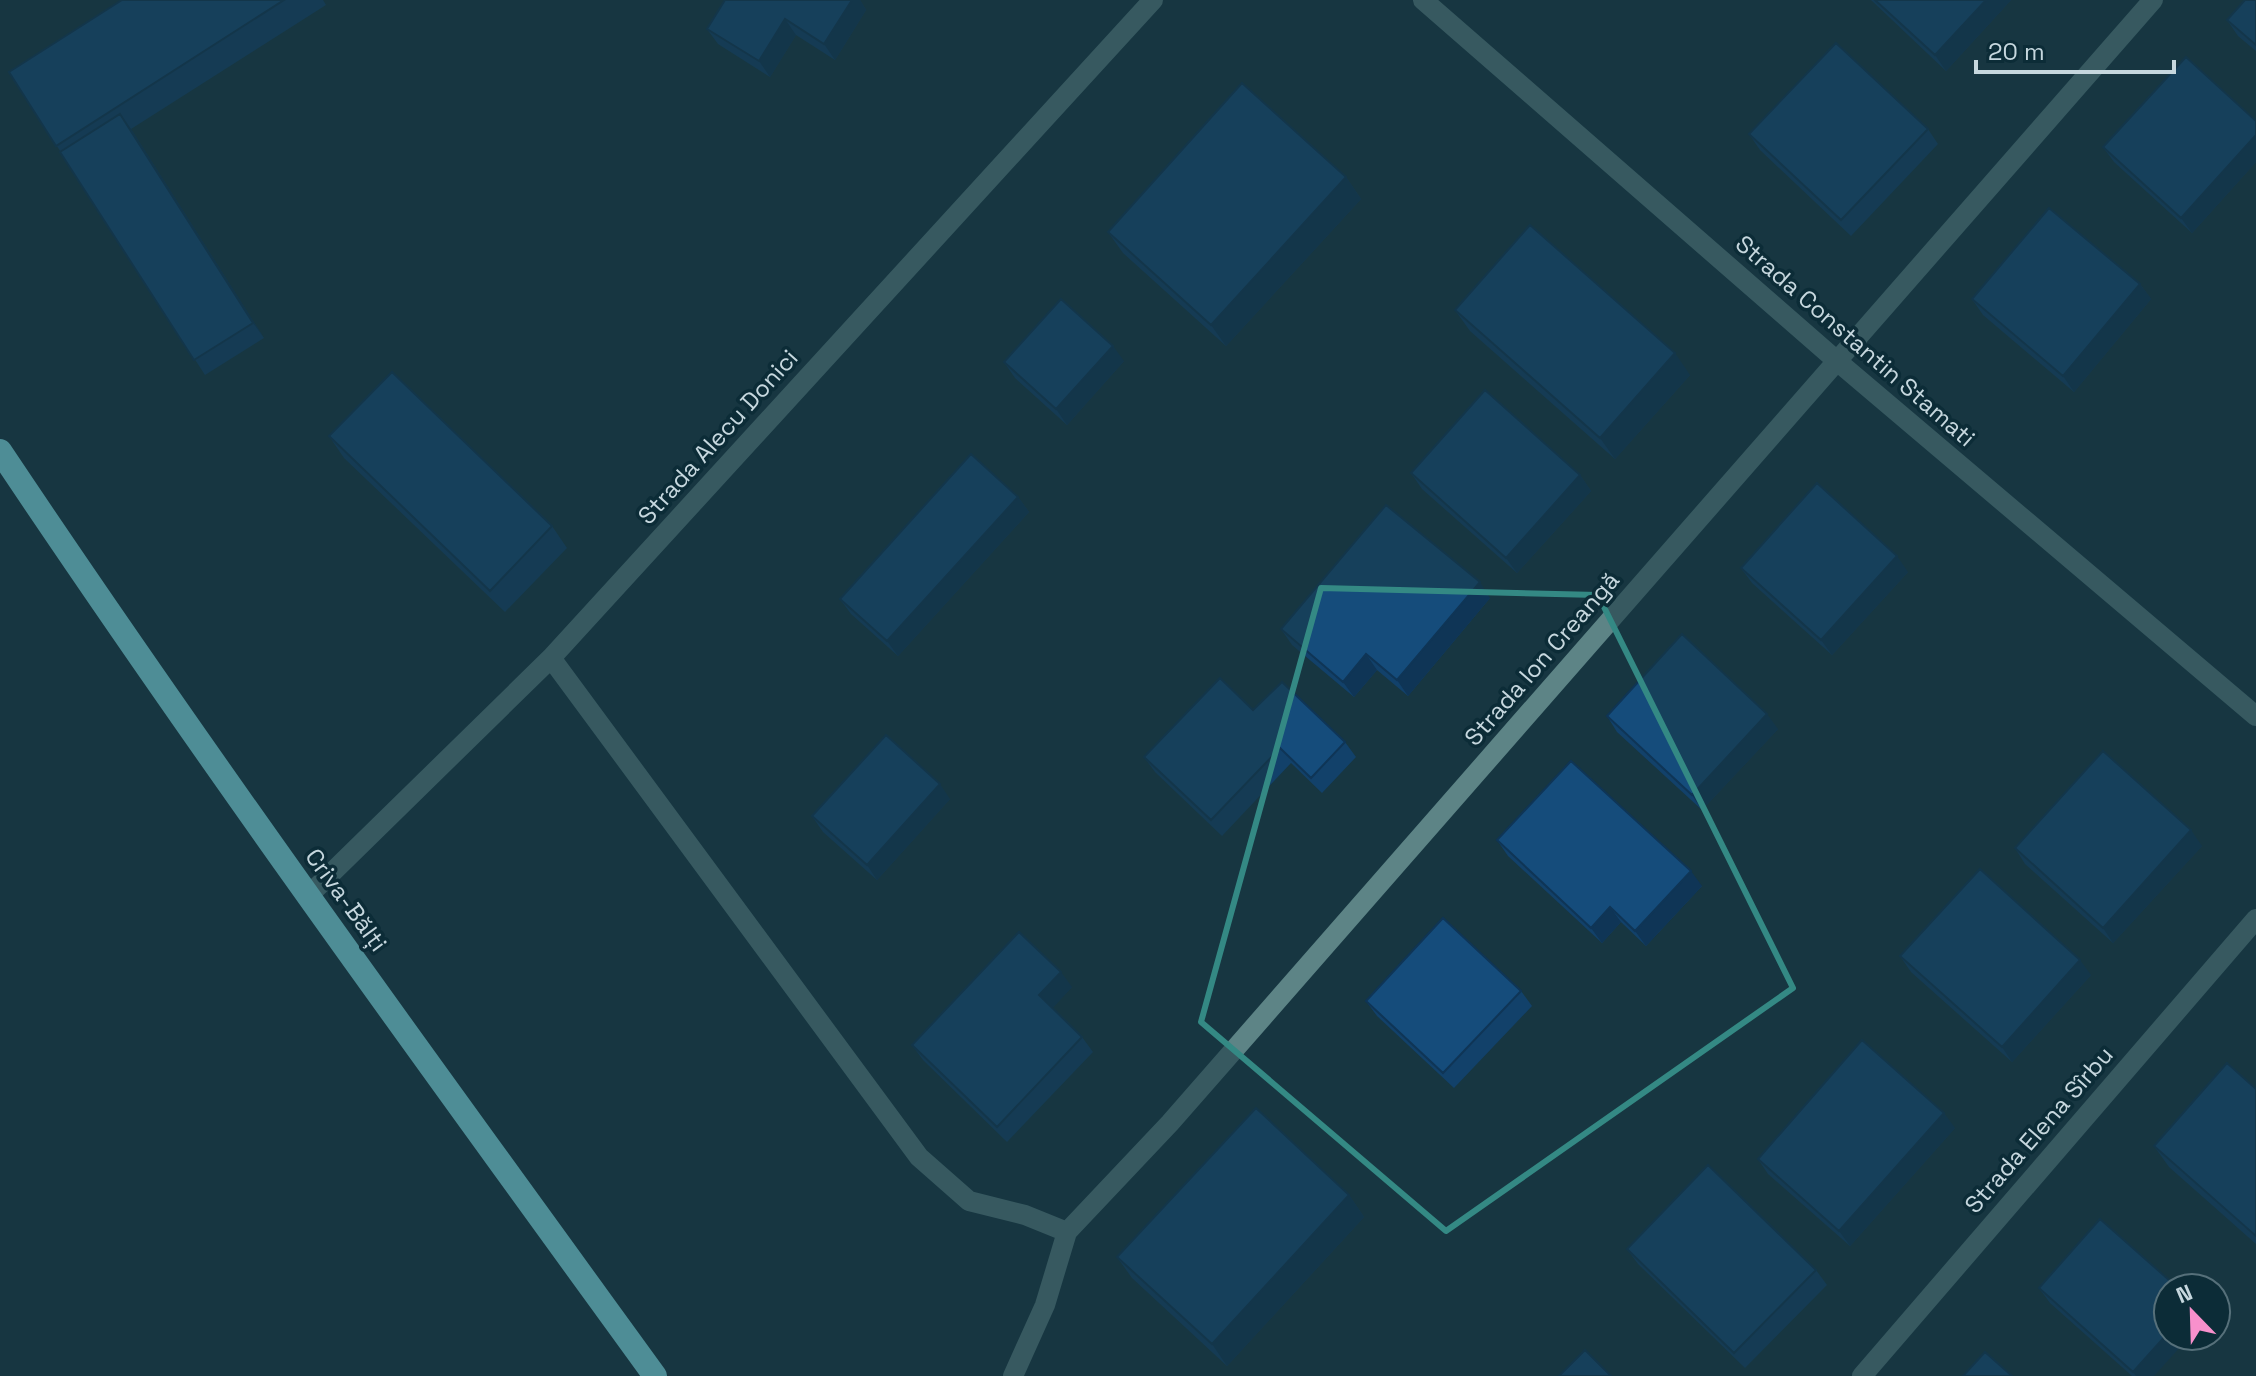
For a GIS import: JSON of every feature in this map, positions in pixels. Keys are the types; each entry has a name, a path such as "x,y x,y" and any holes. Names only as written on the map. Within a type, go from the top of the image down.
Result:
{"highway":[{"name":"Criva-Bălți","path":"0,451 101,602 308,896 655,1376"}],"street":[{"name":"Strada Alecu Donici","path":"308,896 551,658 1153,0"},
{"name":"Strada Constantin Stamati","path":"1423,0 1837,361 2256,716"},
{"name":"Strada Ion Creangă","path":"1013,1376 1045,1305 1067,1232 1170,1123 2153,0"},
{"path":"551,658 919,1157 969,1201 1025,1215 1067,1232"},
{"name":"Strada Elena Sîrbu","path":"1862,1376 2256,919"}],"highlighted area":[{"path":"1321,588 1598,595 1793,988 1446,1231 1201,1022"}],"building":[{"path":"122,0 284,0 56,146 9,72"},
{"path":"725,0 852,0 824,44 785,19 759,61 707,29"},
{"path":"1875,0 1986,0 1935,55"},
{"path":"2245,0 2256,0 2256,45 2227,20"},
{"path":"1836,43 1928,129 1841,220 1749,134"},
{"path":"2186,57 2256,121 2256,135 2181,218 2103,147"},
{"path":"1242,83 1346,177 1211,325 1108,232"},
{"path":"120,114 253,323 194,360 60,152"},
{"path":"2049,208 2140,284 2063,376 1972,299"},
{"path":"1530,225 1675,353 1600,438 1455,310"},
{"path":"1061,299 1113,346 1056,409 1004,362"},
{"path":"392,372 552,526 490,591 329,436"},
{"path":"1485,390 1580,475 1506,558 1411,473"},
{"path":"971,454 1018,497 887,641 840,599"},
{"path":"1817,483 1897,556 1821,640 1741,568"},
{"path":"1386,505 1480,582 1397,680 1366,654 1343,682 1281,629"},
{"path":"1682,634 1767,714 1692,795 1607,716"},
{"path":"1220,678 1253,710 1282,682 1345,742 1311,778 1280,748 1211,820 1144,757"},
{"path":"886,735 940,784 867,865 812,816"},
{"path":"2103,751 2191,830 2103,928 2015,848"},
{"path":"1571,761 1691,871 1635,931 1610,907 1591,928 1497,840"},
{"path":"1980,869 2080,960 2002,1047 1900,956"},
{"path":"1443,918 1521,991 1443,1073 1366,1001"},
{"path":"1019,932 1061,972 1039,995 1082,1037 997,1127 912,1045"},
{"path":"1862,1040 1944,1113 1839,1231 1758,1159"},
{"path":"2227,1063 2256,1089 2256,1236 2154,1146"},
{"path":"1256,1108 1349,1195 1212,1344 1117,1257"},
{"path":"1708,1165 1816,1270 1734,1353 1627,1249"},
{"path":"2100,1219 2160,1272 2152,1272 2152,1351 2133,1372 2039,1288"},
{"path":"1585,1350 1611,1376 1559,1376"},
{"path":"1985,1352 2012,1376 1963,1376"}]}
